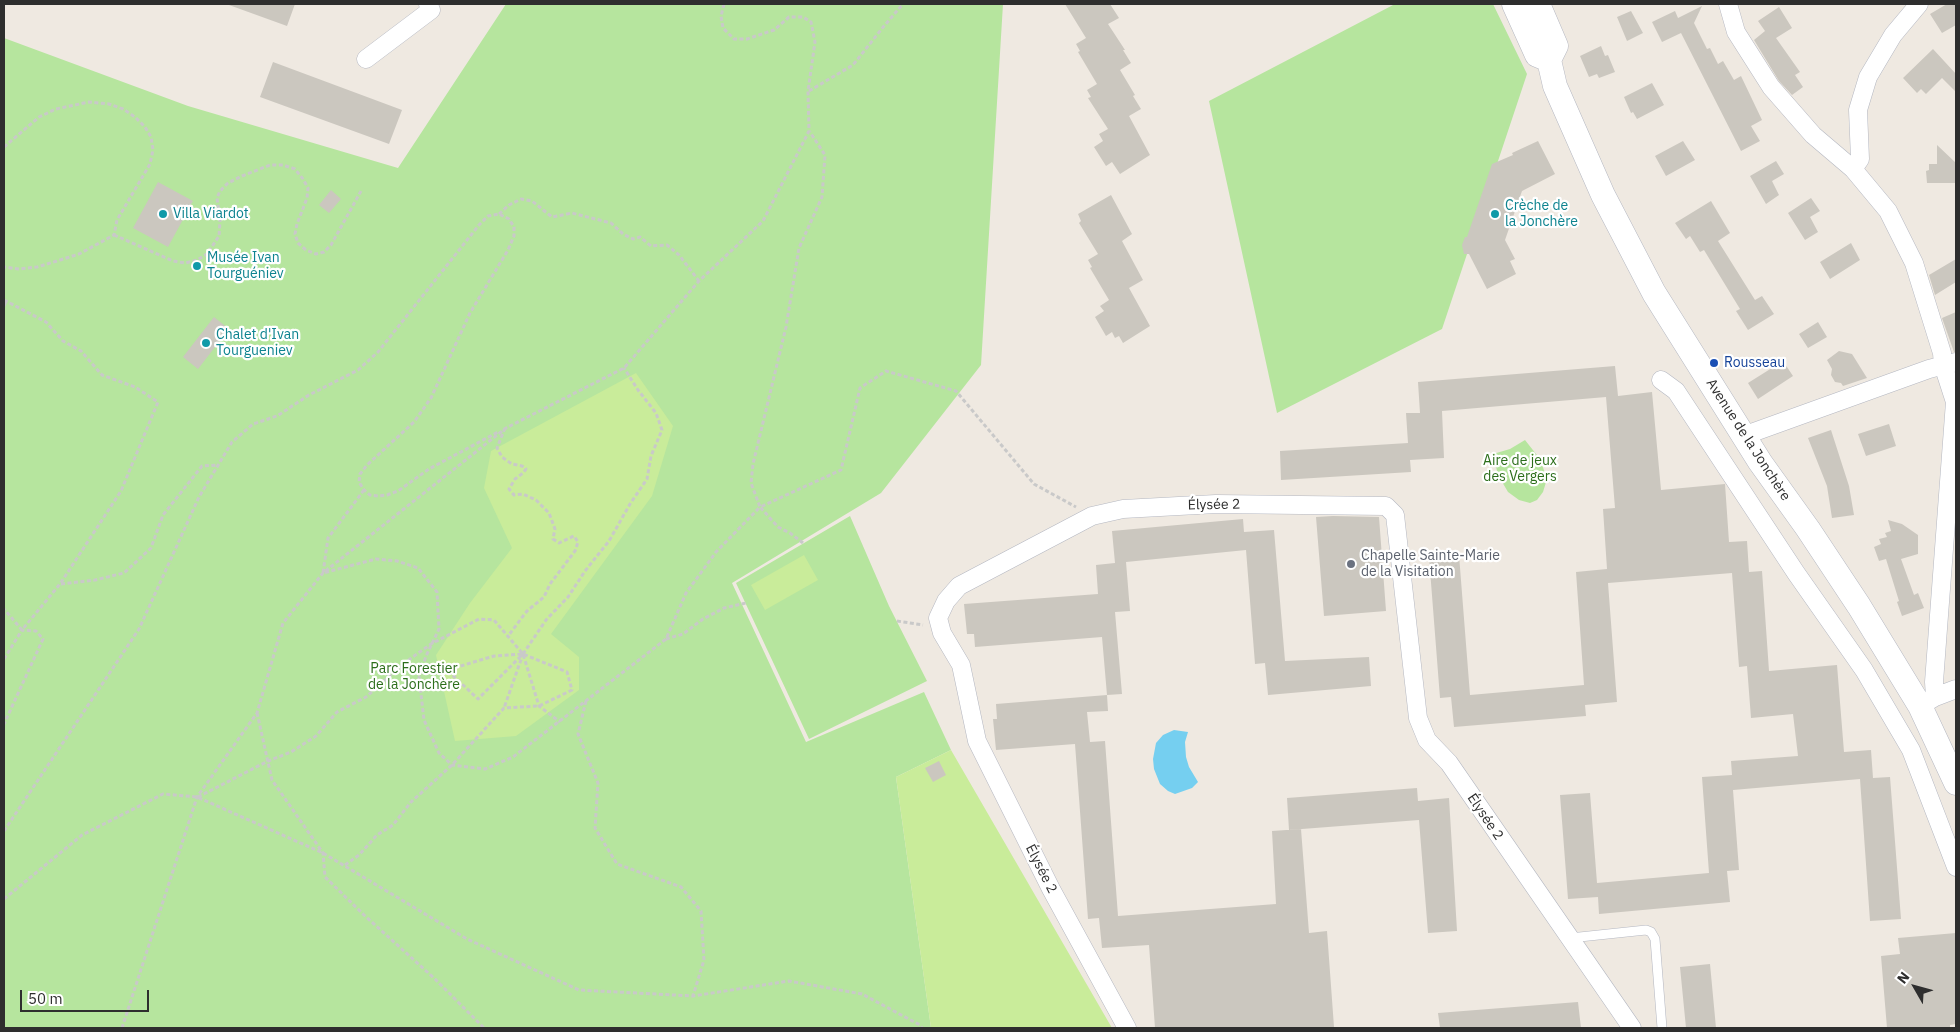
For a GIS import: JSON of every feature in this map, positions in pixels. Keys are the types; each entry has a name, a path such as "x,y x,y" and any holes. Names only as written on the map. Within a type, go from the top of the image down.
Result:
{"street":[{"path":"366,59 431,10 428,4"},
{"path":"1514,4 1537,55 1549,60"},
{"name":"Avenue de la Jonchère","path":"1538,4 1556,46 1549,60 1555,86 1599,186 1654,293 1743,436 1928,702 1956,783"},
{"path":"1728,4 1736,32 1771,87 1813,135 1853,169 1888,211 1914,263 1942,353 1950,364 1955,403 1934,682 1928,702"},
{"path":"1853,169 1860,159 1858,110 1868,77 1893,35 1919,4"},
{"path":"1743,436 1950,364"},
{"path":"1661,380 1676,391 1796,573 1864,670 1911,750 1956,867"},
{"name":"Élysée 2","path":"1127,1028 1051,889 977,741 961,666 942,633 938,618 946,601 959,586 1092,516 1123,509 1216,504 1386,506 1395,515 1418,718 1427,740 1449,763 1632,1028"},
{"path":"1928,702 1956,689"}],"lane":[{"path":"1569,938 1646,930 1651,932 1655,939 1662,1028"}],"path":[{"path":"499,214 509,219 514,227 514,236 508,250 470,313 432,398 414,422 377,454 360,474 359,482 370,495 378,496 398,491 429,469 624,368 699,281 763,221 809,132 808,91 815,42 811,22 803,17 789,17 774,30 747,39 734,39 723,28 721,16 724,4"},
{"path":"808,91 853,65 903,4"},
{"path":"4,147 39,117 56,109 74,104 89,102 109,104 123,109 135,118 145,127 151,137 153,150 150,164 117,220 114,236"},
{"path":"803,543 778,527 760,507 751,483 753,464 786,327 799,248 822,197 825,155 809,132"},
{"path":"114,236 173,261 185,263 197,260 207,254 219,236 220,221 217,198 220,191 228,183 270,165 283,165 295,170 303,178 308,188 305,207 297,224 295,234 298,243 306,250 316,254 324,252 330,245 361,191"},
{"path":"4,831 139,629 199,497 232,442 253,424 277,416 309,395 358,370 378,352 478,224 488,216 499,214 509,205 521,200 532,201 552,217 572,213 611,223 623,234 633,239 640,238 651,246 667,246 679,255 699,281"},
{"path":"4,268 37,267 79,254 114,236"},
{"path":"4,306 5,301 46,322 63,341 81,351 102,376 136,387 158,402 121,491 60,584 22,630 4,659"},
{"path":"504,708 539,706 572,690 567,672 523,654 494,656 447,670 478,699 523,654 546,620 568,598 584,570 610,541 630,504 647,479 651,456 662,430 656,413 624,368"},
{"path":"666,639 686,593 716,552 760,507 841,470 860,388 886,371 956,391 1034,484 1092,516"},
{"path":"122,1028 197,797 257,713 283,624 323,573 506,428"},
{"path":"506,428 497,448 502,457 512,464 526,468 524,473 514,478 510,489 514,495 523,494 536,500 549,513 556,529 553,539 559,543 574,536 578,542 575,551 550,584 544,597 528,611 508,636"},
{"path":"60,584 95,580 124,573 151,548 163,515 202,466 218,465"},
{"path":"323,573 328,538 364,490"},
{"path":"323,573 376,559 397,561 418,568 437,592 439,629 419,678 424,720 439,753 452,765 485,769 513,757 666,639 683,634 703,619 724,608 746,603"},
{"path":"4,609 22,630 36,631 43,639 4,724"},
{"path":"197,797 268,761 291,752 316,736 337,712 366,697 403,664 432,644 479,619 494,620 523,654 539,706 560,722"},
{"path":"896,621 940,627"},
{"path":"345,865 359,855 378,835 393,825 411,802 452,765 504,708 523,654"},
{"path":"586,700 578,734 598,783 595,828 617,864 681,887 701,911 704,960 693,996"},
{"path":"257,713 272,780 323,853 325,877 435,979 484,1028"},
{"path":"4,899 82,835 163,794 197,797 323,853 467,939 579,990 693,996 788,981 862,994 921,1027"}],"green space":[{"name":"Parc Forestier de la Jonchère","path":"506,4 1003,4 981,365 881,493 732,583 806,742 924,692 951,750 896,777 931,1028 4,1028 4,38 188,106 398,168"},
{"path":"1395,4 1493,4 1527,74 1442,329 1277,413 1209,101"},
{"path":"636,373 673,426 652,496 551,634 579,657 579,690 516,736 455,741 436,655 470,603 512,548 484,488 491,451"},
{"name":"Aire de jeux des Vergers","path":"1525,440 1540,459 1547,479 1543,492 1537,500 1530,503 1519,500 1508,492 1498,475 1493,454 1510,449"},
{"path":"850,516 889,606 927,681 809,739 736,583"},
{"path":"804,555 818,580 765,610 751,585"},
{"path":"951,750 1112,1028 931,1028 896,777"}],"water":[{"path":"1174,730 1188,732 1185,742 1186,757 1189,767 1198,782 1192,788 1175,794 1160,784 1154,769 1153,759 1156,743 1163,735"}],"building":[{"path":"230,4 295,4 287,26"},
{"path":"1065,4 1110,4 1119,18 1108,24 1131,63 1120,70 1141,109 1129,116 1150,155 1120,174 1112,162 1106,166 1094,147 1103,141 1099,134 1108,129 1088,98 1091,97 1087,90 1097,84 1078,52 1080,51 1076,44 1086,38"},
{"path":"1947,4 1956,4 1956,25 1942,33 1930,14"},
{"path":"1702,6 1694,23 1707,49 1710,48 1718,64 1723,61 1734,80 1741,76 1762,120 1751,126 1760,141 1741,151 1681,33 1662,42 1652,22 1675,11 1678,18"},
{"path":"1779,7 1792,28 1776,38 1800,72 1795,75 1803,87 1792,95 1779,81 1754,40 1765,31 1758,21"},
{"path":"1631,11 1643,33 1627,41 1617,17"},
{"path":"1601,46 1605,56 1608,55 1615,72 1599,78 1597,74 1589,77 1580,56"},
{"path":"1933,49 1956,74 1956,92 1942,78 1926,94 1921,89 1917,93 1903,78"},
{"path":"273,62 402,110 389,144 260,97"},
{"path":"1652,83 1664,105 1637,119 1633,112 1631,113 1624,97"},
{"name":"Crèche de la Jonchère","path":"1538,141 1555,174 1522,191 1505,240 1515,259 1510,261 1516,274 1487,289 1469,254 1464,254 1462,245 1465,237 1467,237 1492,164"},
{"path":"1683,141 1695,160 1666,176 1655,156"},
{"path":"1937,145 1956,163 1956,183 1927,183 1926,171 1929,170 1929,164 1937,164"},
{"path":"1776,161 1784,174 1772,181 1779,195 1766,204 1750,176"},
{"name":"Villa Viardot","path":"158,182 193,201 168,247 133,228"},
{"path":"331,190 341,199 329,213 319,205"},
{"path":"1111,195 1132,234 1122,241 1143,280 1129,288 1150,326 1123,343 1119,336 1115,338 1112,332 1106,336 1095,317 1104,311 1100,306 1109,300 1090,268 1092,267 1088,260 1098,254 1079,223 1081,221 1078,214"},
{"path":"1811,198 1820,211 1810,217 1818,232 1805,240 1788,213"},
{"path":"1711,201 1730,233 1718,241 1755,300 1762,296 1774,314 1748,330 1736,311 1740,309 1704,250 1700,252 1690,236 1686,239 1675,223"},
{"path":"1851,243 1860,260 1830,279 1820,262"},
{"path":"1956,259 1956,282 1935,295 1929,275"},
{"path":"1956,312 1956,352 1954,352 1942,318"},
{"name":"Chalet d'Ivan Tourgueniev","path":"214,317 229,329 198,369 183,357"},
{"path":"1818,322 1827,337 1808,348 1799,334"},
{"path":"1839,351 1852,354 1867,378 1843,386 1841,383 1835,382 1831,375 1832,369 1827,360"},
{"path":"1783,361 1793,376 1758,399 1748,383"},
{"path":"1615,366 1618,396 1652,392 1661,490 1725,484 1729,542 1747,541 1749,572 1762,571 1769,671 1837,665 1844,752 1871,750 1873,778 1890,777 1901,919 1870,921 1860,779 1733,790 1739,870 1727,871 1730,902 1599,914 1598,897 1568,899 1560,795 1590,793 1597,883 1709,873 1702,777 1732,775 1731,761 1798,756 1793,714 1751,718 1747,666 1739,667 1732,573 1608,583 1617,702 1585,705 1586,716 1454,727 1451,697 1440,698 1429,557 1459,555 1470,695 1584,685 1576,572 1607,569 1603,509 1615,508 1606,397 1442,411 1444,458 1410,460 1411,472 1281,480 1280,451 1408,443 1406,413 1420,413 1418,382"},
{"path":"1889,424 1896,446 1866,456 1858,434"},
{"path":"1831,430 1849,486 1854,515 1832,518 1827,486 1808,438"},
{"name":"Chapelle Sainte-Marie de la Visitation","path":"1316,517 1379,517 1386,611 1324,616"},
{"path":"1243,519 1244,532 1274,530 1285,661 1369,657 1371,686 1268,695 1265,663 1255,664 1246,550 1126,562 1130,611 1115,612 1122,694 1107,695 1102,637 975,647 974,634 967,634 964,604 1098,594 1096,565 1115,563 1112,531"},
{"path":"1888,520 1902,524 1918,535 1918,554 1901,559 1914,595 1918,593 1924,608 1902,616 1886,559 1879,561 1874,547 1881,544 1879,539 1887,537 1885,533 1891,531"},
{"path":"1107,695 1108,711 1087,712 1090,742 1105,741 1118,916 1276,904 1272,831 1301,829 1309,933 1327,931 1334,1027 1155,1028 1149,945 1102,948 1099,918 1088,919 1075,744 996,750 993,719 997,719 996,704"},
{"path":"939,761 946,775 933,782 925,768"},
{"path":"1417,788 1418,801 1449,798 1457,931 1428,933 1419,820 1289,830 1287,798"},
{"path":"1956,933 1956,1024 1950,1025 1950,1028 1887,1028 1881,956 1900,954 1898,938"},
{"path":"1710,964 1716,1028 1686,1028 1680,967"},
{"path":"1578,1002 1581,1028 1440,1028 1438,1013"}],"place":[{"name":"Villa Viardot","path":"163,214"},
{"name":"Crèche de la Jonchère","path":"1495,214"},
{"name":"Musée Ivan Tourguéniev","path":"197,266"},
{"name":"Chalet d'Ivan Tourgueniev","path":"206,343"},
{"name":"Rousseau","path":"1714,363"},
{"name":"Chapelle Sainte-Marie de la Visitation","path":"1351,564"}]}
